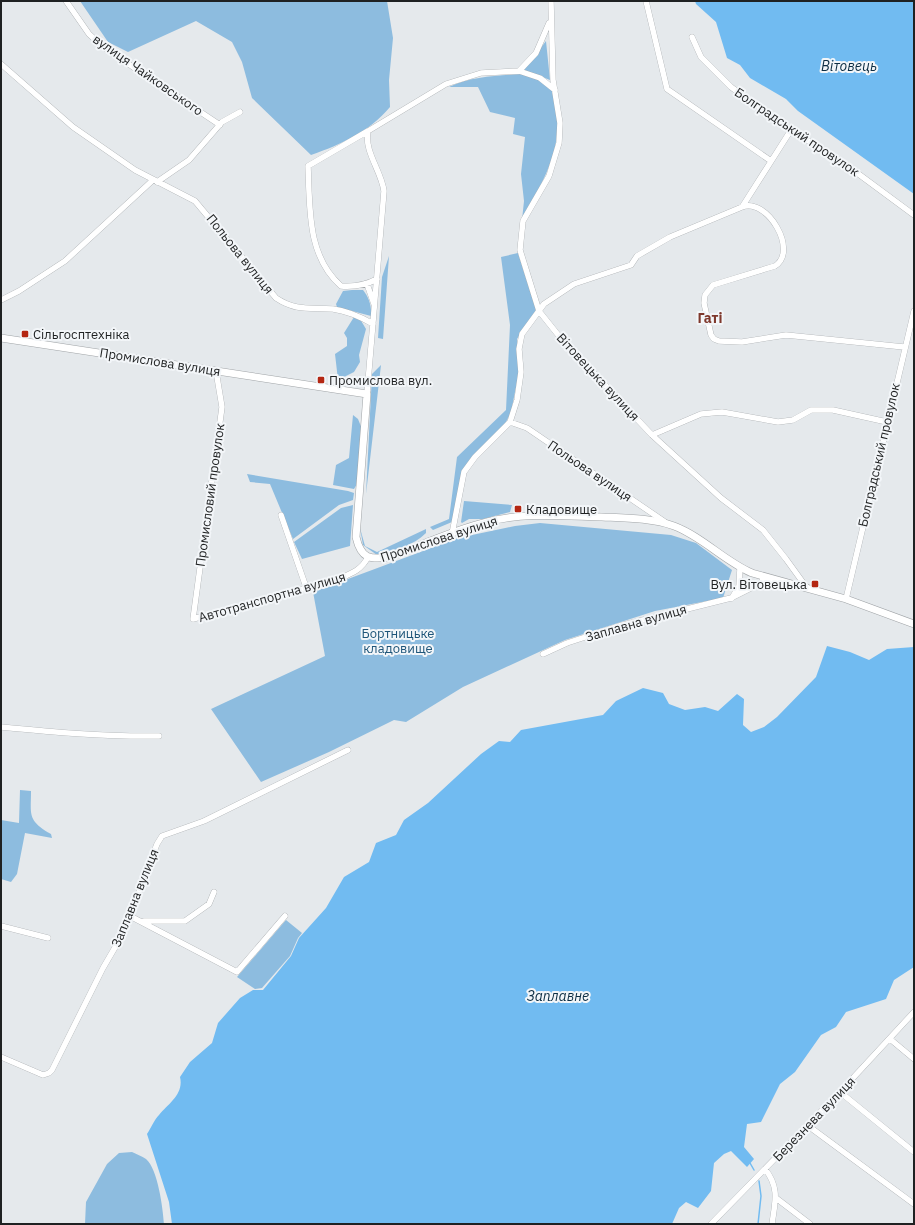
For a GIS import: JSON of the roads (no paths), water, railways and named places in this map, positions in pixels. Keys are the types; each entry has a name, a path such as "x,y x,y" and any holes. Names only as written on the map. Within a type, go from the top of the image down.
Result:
{"street":[{"name":"вулиця Чайковського","path":"66,1 85,29 103,47 220,124"},
{"name":"Вітовецька вулиця","path":"550,1 553,80 560,123 559,143 549,176 524,221 520,250 539,311 559,336 652,435 721,498 763,530 807,588"},
{"path":"646,1 667,90 771,161"},
{"path":"519,71 536,52 550,21"},
{"name":"Болградський провулок","path":"692,37 701,57 731,87 844,164 914,215"},
{"name":"Польова вулиця","path":"1,64 73,127 155,181 195,201 268,290 286,305 298,308 340,310 360,316 374,324"},
{"path":"377,279 367,284 342,286 332,276 316,250 312,236 308,166 446,84 481,73 519,71 540,78 555,90"},
{"path":"1,299 19,291 65,261 155,181 189,160 220,124 240,112"},
{"path":"742,207 792,130"},
{"name":"Промислова вулиця","path":"368,131 366,142 384,191 356,537 358,546 368,557 375,560 390,557 486,522 543,514 613,518 668,525 706,543 740,568 807,588"},
{"path":"452,534 464,472 475,457 510,422 517,400 521,372 519,349 522,334 544,304 574,284 631,265 638,256 670,237 746,205 757,208 775,222 784,252 783,258 781,262 775,266 713,285 708,288 704,303 711,334 714,339 719,341 742,342 786,335 904,347"},
{"path":"367,284 375,305"},
{"name":"Болградський провулок","path":"846,599 904,347 914,311"},
{"name":"Промислова вулиця","path":"1,338 367,394"},
{"name":"Промисловий провулок","path":"192,619 222,407 216,371"},
{"path":"652,435 701,414 722,412 778,422 793,420 812,410 833,410 887,422"},
{"name":"Польова вулиця","path":"510,422 527,428 668,525"},
{"path":"281,515 306,587"},
{"name":"Автотранспортна вулиця","path":"192,619 336,580 363,567 368,557"},
{"path":"731,598 739,586 740,568"},
{"name":"Заплавна вулиця","path":"543,654 567,643 619,626 731,598 754,588 761,583 764,576"},
{"path":"807,588 846,599 914,624"},
{"path":"1,727 72,734 159,736"},
{"name":"Заплавна вулиця","path":"1,1057 43,1075 49,1073 118,944 130,916 156,844 162,836 204,821 348,750"},
{"path":"141,921 185,921 209,904 214,892"},
{"path":"130,916 237,972 286,916"},
{"path":"1,926 48,938"},
{"name":"Березнева вулиця","path":"711,1224 890,1040 914,1012"},
{"path":"890,1040 914,1059"},
{"path":"840,1092 914,1152"},
{"path":"807,1125 914,1204"},
{"path":"765,1169 772,1177 776,1191 772,1224"},
{"path":"776,1198 810,1224"}],"water":[{"name":"Вітовець","path":"695,1 914,1 914,194 798,111 786,99 750,78 740,65 727,58 716,22 696,4"},
{"name":"Заплавне","path":"827,646 850,652 869,660 887,649 914,647 914,967 894,980 886,999 846,1012 836,1027 821,1035 795,1072 780,1084 761,1122 747,1124 744,1147 754,1159 747,1167 731,1151 724,1154 714,1163 711,1191 698,1208 686,1202 679,1208 672,1224 172,1224 169,1202 147,1134 157,1117 178,1093 181,1083 180,1077 190,1062 212,1043 218,1023 240,998 253,990 263,990 291,956 299,938 326,908 344,877 369,862 376,843 396,835 404,820 428,803 481,754 499,741 510,742 521,730 603,715 616,701 643,688 663,693 669,704 685,710 705,707 718,711 737,694 744,699 743,725 751,732 764,727 777,717 816,677"}],"waterway":[{"path":"750,1163 754,1170"},
{"path":"758,1224 761,1196 759,1181"}],"place":[{"name":"Сільгосптехніка","path":"25,334"},
{"name":"Промислова вул.","path":"321,380"},
{"name":"Кладовище","path":"518,509"},
{"name":"Вул. Вітовецька","path":"815,584"}],"district":[{"name":"Гаті","path":"710,318"}],"park label":[{"name":"Бортницьке кладовище","path":"398,640"}]}
